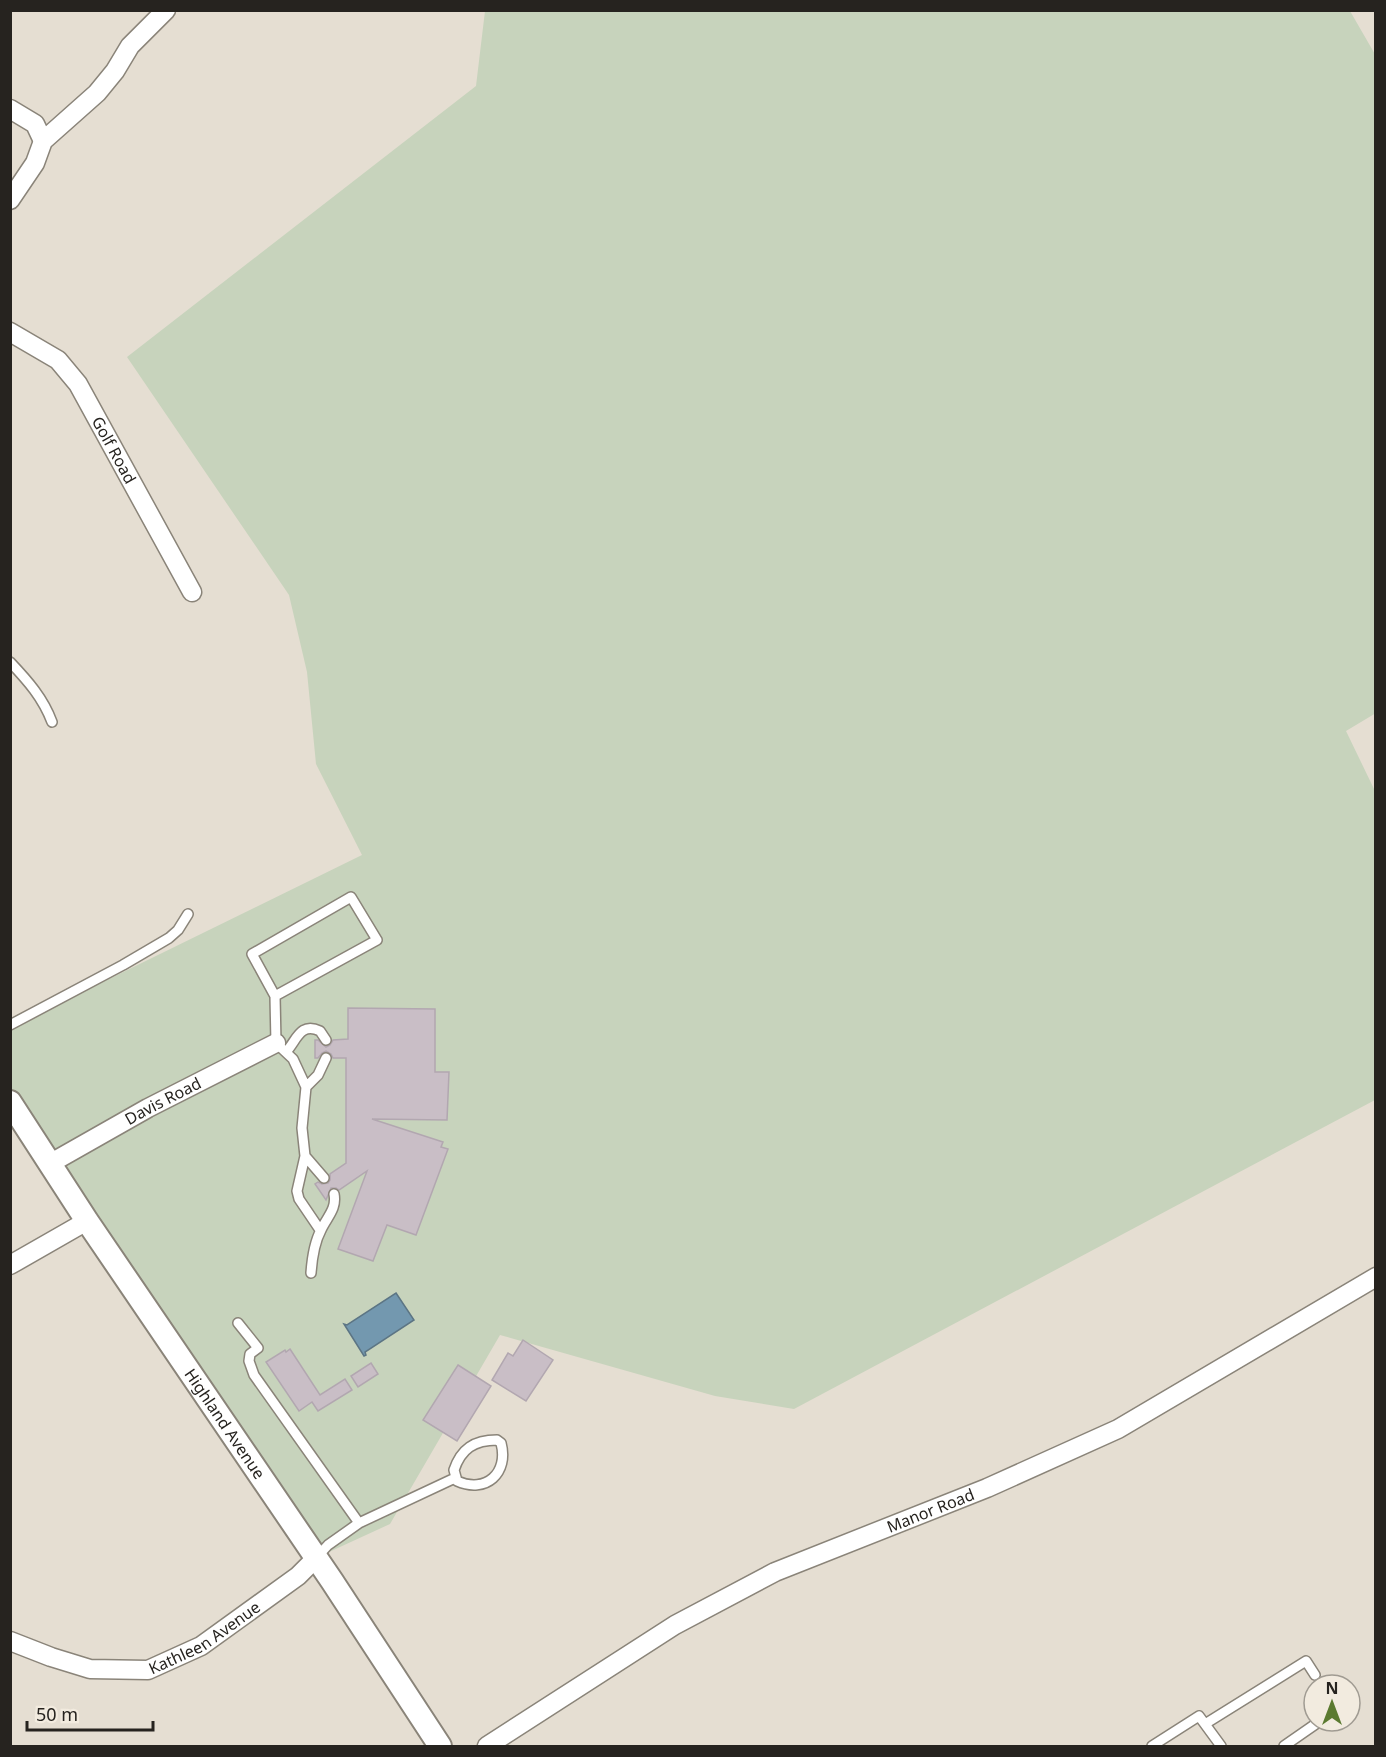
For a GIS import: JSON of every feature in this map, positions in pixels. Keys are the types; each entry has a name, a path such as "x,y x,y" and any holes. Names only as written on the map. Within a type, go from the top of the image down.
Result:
{"street":[{"path":"10,200 35,163 44,141 97,93 115,71 130,46 166,10"},
{"path":"10,109 35,124 44,141"},
{"name":"Golf Road","path":"15,340 58,360 78,384 192,592"},
{"name":"Davis Road","path":"51,1163 148,1108 281,1047"},
{"name":"Highland Avenue","path":"10,1102 87,1221 184,1361 440,1746"},
{"path":"10,1265 87,1221"},
{"name":"Manor Road","path":"487,1746 675,1625 775,1572 987,1488 1118,1429 1376,1276"},
{"name":"Kathleen Avenue","path":"10,1641 90,1669 148,1670 201,1646 298,1576 316,1558"}],"lane":[{"path":"10,662 34,688 46,706 52,722"},
{"path":"275,996 377,940 351,897 252,954 275,996 281,1047 293,1059 306,1087 302,1128 305,1156 297,1194 320,1230"},
{"path":"10,1025 169,938 178,930 188,914"},
{"path":"281,1047 307,1028 318,1030 326,1040"},
{"path":"306,1087 318,1075 326,1058"},
{"path":"305,1156 324,1178"},
{"path":"311,1273 320,1230 333,1208 334,1194"},
{"path":"238,1323 258,1348 250,1354 249,1358 254,1375 359,1522"},
{"path":"485,1440 500,1442 503,1461 499,1472 492,1479 469,1485 454,1478 456,1465 466,1449 474,1443 485,1440"},
{"path":"316,1558 328,1545 359,1522 454,1478"},
{"path":"1205,1724 1306,1661 1314,1673"},
{"path":"1152,1746 1199,1716 1221,1746"},
{"path":"1284,1746 1303,1733"}],"green space":[{"path":"485,11 1350,11 1376,56 1376,713 1346,731 1375,791 1375,1100 794,1409 715,1396 500,1335 390,1524 316,1558 11,1102 11,1027 362,855 316,764 307,672 289,595 127,357 476,86"}],"water":[{"path":"396,1293 414,1320 365,1352 364,1356 344,1324 347,1325"}],"building":[{"path":"348,1008 435,1009 435,1072 449,1072 447,1120 372,1119 443,1142 441,1147 448,1149 416,1235 387,1225 373,1261 338,1249 367,1171 339,1190 331,1188 326,1200 315,1184 328,1183 330,1174 346,1163 346,1058 333,1058 326,1051 315,1058 315,1040 326,1047 333,1040 348,1039"},
{"path":"523,1340 553,1360 526,1401 492,1380 508,1353 513,1356"},
{"path":"290,1349 320,1395 345,1379 352,1390 318,1411 312,1402 299,1411 266,1362"},
{"path":"371,1363 378,1374 358,1387 351,1376"},
{"path":"458,1365 491,1386 457,1441 423,1420"}]}
